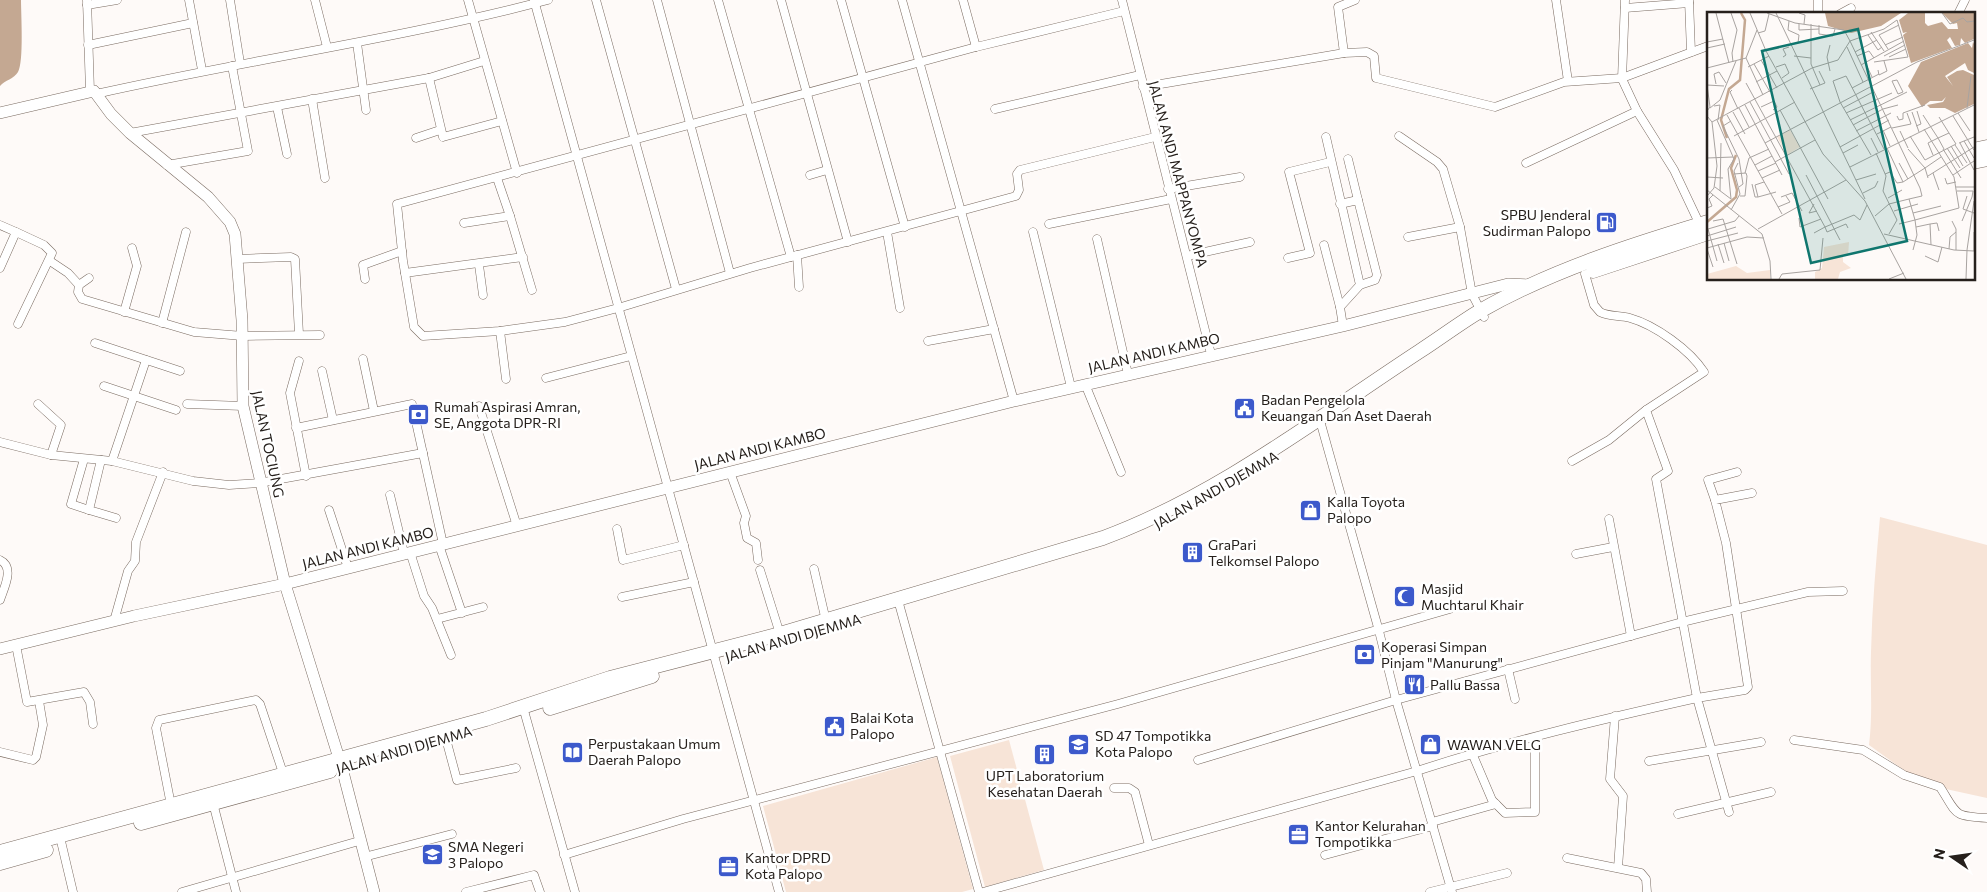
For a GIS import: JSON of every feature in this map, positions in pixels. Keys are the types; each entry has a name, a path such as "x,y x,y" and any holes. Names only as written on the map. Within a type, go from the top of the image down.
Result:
{"highway":[{"path":"1974,150 1987,147"},
{"path":"1974,162 1987,159"},
{"path":"1531,289 1585,274 1705,227"},
{"path":"1531,289 1705,227"},
{"name":"JALAN ANDI DJEMMA","path":"0,862 171,805 283,773 341,764 446,739 610,678 714,656 900,603 1142,524 1182,504 1249,464 1320,421 1482,314 1531,289"},
{"name":"JALAN ANDI DJEMMA","path":"714,656 780,634 900,603"},
{"name":"JALAN ANDI DJEMMA","path":"0,852 61,841 213,804 341,764 524,711"}],"street":[{"path":"88,93 87,3 113,0"},
{"path":"189,0 202,70"},
{"path":"230,0 240,63"},
{"path":"315,0 326,47"},
{"path":"468,0 517,173"},
{"path":"0,113 202,70 357,43 473,19 548,0"},
{"path":"596,0 676,289"},
{"path":"657,0 730,273"},
{"path":"718,0 748,109 794,256 799,287"},
{"path":"781,0 848,242"},
{"path":"841,0 905,227"},
{"path":"902,0 1014,401"},
{"path":"963,0 976,46"},
{"name":"JALAN ANDI MAPPANYOMPA","path":"1122,0 1211,354"},
{"path":"1344,53 1338,7 1355,0"},
{"path":"1556,0 1568,81"},
{"path":"1959,12 1965,0"},
{"path":"1691,52 1689,1 1625,4 1622,78 1637,111 1674,170 1705,227"},
{"path":"534,2 779,892"},
{"path":"1844,12 1851,8"},
{"path":"1124,11 976,46 690,125 576,154 517,173 397,204 404,273 414,327 420,335 500,330 549,325 618,308 730,273 1016,196 1019,190 1017,174 1020,170 1155,137"},
{"path":"88,45 193,23"},
{"path":"357,43 366,110"},
{"path":"1143,87 1344,53 1362,52 1372,54 1376,78 1487,107 1495,107 1568,81 1622,78 1707,46"},
{"path":"130,133 428,78 484,61"},
{"path":"167,165 247,152 242,111 232,66"},
{"path":"995,109 1140,75"},
{"path":"428,78 442,136 445,137 502,122"},
{"name":"JALAN TOCIUNG","path":"88,93 130,133 208,197 222,211 235,234 243,336 242,406 259,483 285,584 341,764 359,841 374,892"},
{"path":"312,99 325,178"},
{"path":"277,107 287,154"},
{"path":"1526,163 1637,111"},
{"path":"416,138 440,130"},
{"path":"1399,136 1437,162 1443,169 1460,227 1472,294 1482,314"},
{"path":"1326,137 1330,162 1360,285"},
{"path":"1340,307 1360,285 1376,279 1377,275 1348,159"},
{"path":"1288,258 1310,253 1289,172 1330,162"},
{"path":"810,175 828,170"},
{"path":"1168,189 1240,177"},
{"path":"497,178 532,290"},
{"path":"1049,224 1171,199"},
{"path":"1340,204 1358,200"},
{"path":"464,223 510,216"},
{"path":"0,225 50,249 50,261 18,324"},
{"path":"1408,237 1460,227"},
{"path":"0,268 16,232"},
{"path":"162,323 186,232"},
{"path":"887,232 900,308"},
{"path":"1033,232 1071,387"},
{"path":"1097,239 1128,374"},
{"path":"1187,256 1250,242"},
{"path":"1324,245 1343,326"},
{"path":"124,312 137,266 132,248"},
{"path":"365,279 363,265 402,251"},
{"path":"237,259 291,257 296,259 299,334"},
{"path":"404,273 479,265 523,257"},
{"path":"50,261 68,273 79,285 82,299 194,332 243,336 320,335"},
{"path":"479,265 483,295"},
{"path":"1572,461 1609,440 1646,410 1702,376 1703,371 1655,328 1632,318 1600,312 1594,304 1585,274"},
{"path":"79,285 88,278"},
{"name":"JALAN ANDI KAMBO","path":"0,649 114,621 285,584 1071,387 1211,354 1343,326 1508,284 1531,289"},
{"path":"928,341 994,329"},
{"path":"500,330 506,379"},
{"path":"95,343 180,372"},
{"path":"546,378 631,356"},
{"path":"363,359 374,411"},
{"path":"112,461 146,360"},
{"path":"299,361 290,393 306,476"},
{"path":"322,371 333,420"},
{"path":"1085,384 1120,472"},
{"path":"104,386 176,410"},
{"path":"38,404 61,425 51,455"},
{"path":"187,404 242,406"},
{"path":"296,428 412,404 441,545 462,613"},
{"path":"479,406 516,526"},
{"path":"1646,410 1668,470 1656,479 1697,698 1713,749 1729,812"},
{"path":"1320,421 1379,631 1396,700 1452,889"},
{"path":"0,442 51,455 112,461 214,484 259,483 306,476 423,453"},
{"path":"84,459 71,504 116,518"},
{"path":"89,510 102,460"},
{"path":"114,621 128,571 135,561 136,542 163,472"},
{"path":"730,472 746,516 744,523 746,532 749,539 756,543 758,560"},
{"path":"983,892 1417,771 1472,753 1616,716 1697,698 1745,690 1748,687 1726,543 1708,480 1737,472"},
{"path":"1715,500 1752,493"},
{"path":"390,495 407,552 424,596 431,605 451,655"},
{"path":"329,510 348,568"},
{"path":"1609,519 1631,636"},
{"path":"617,529 622,558 624,560 684,545"},
{"path":"1576,554 1613,548"},
{"path":"0,560 6,563 8,570 0,600"},
{"path":"814,569 826,621"},
{"path":"760,570 780,634"},
{"path":"622,597 694,582"},
{"path":"1198,760 1396,700 1682,622 1808,592 1843,592"},
{"path":"900,603 979,892"},
{"path":"437,619 483,607"},
{"path":"564,855 683,819 1118,704 1379,631 1450,609"},
{"path":"16,646 27,702 84,692 90,702 93,724"},
{"path":"1508,669 1515,699"},
{"path":"171,805 156,728 159,720 256,700 260,704 283,773"},
{"path":"0,752 33,760 36,757 43,725 39,701"},
{"path":"524,711 575,892"},
{"path":"1616,716 1610,779 1623,796 1618,868"},
{"path":"1472,753 1492,800 1505,813 1536,811 1535,738"},
{"path":"446,739 458,781 516,768"},
{"path":"1794,740 1863,750 1904,775 1940,787 1954,812 1966,817 1987,818"},
{"path":"1649,761 1761,742"},
{"path":"1114,788 1129,788 1135,792 1149,845"},
{"path":"1678,814 1771,792"},
{"path":"213,804 236,892"},
{"path":"1325,855 1496,804"},
{"path":"364,857 452,834"},
{"path":"61,841 74,892"},
{"path":"182,892 359,841"},
{"path":"1567,858 1644,875 1647,892"},
{"path":"1430,892 1452,889 1507,873"},
{"path":"466,892 534,875 540,892"}],"shaded area":[{"path":"0,0 21,0 22,38 18,72 0,86"},
{"path":"1880,517 1987,545 1987,798 1923,784 1869,745 1872,618"},
{"path":"1009,740 1044,870 985,887 950,756"},
{"path":"937,757 973,889 962,892 786,892 763,806"}],"place":[{"name":"SPBU Jenderal Sudirman Palopo","path":"1607,223"},
{"name":"Badan Pengelola Keuangan Dan Aset Daerah","path":"1245,408"},
{"name":"Rumah Aspirasi Amran, SE, Anggota DPR-RI","path":"418,415"},
{"name":"Kalla Toyota Palopo","path":"1311,510"},
{"name":"GraPari Telkomsel Palopo","path":"1192,553"},
{"name":"Masjid Muchtarul Khair","path":"1405,597"},
{"name":"Koperasi Simpan Pinjam \"Manurung\"","path":"1365,655"},
{"name":"Pallu Bassa","path":"1414,685"},
{"name":"Balai Kota Palopo","path":"834,726"},
{"name":"SD 47 Tompotikka Kota Palopo","path":"1079,744"},
{"name":"WAWAN VELG","path":"1431,745"},
{"name":"Perpustakaan Umum Daerah Palopo","path":"572,752"},
{"name":"UPT Laboratorium Kesehatan Daerah","path":"1045,754"},
{"name":"Kantor Kelurahan Tompotikka","path":"1299,834"},
{"name":"SMA Negeri 3 Palopo","path":"432,855"},
{"name":"Kantor DPRD Kota Palopo","path":"729,866"}]}
